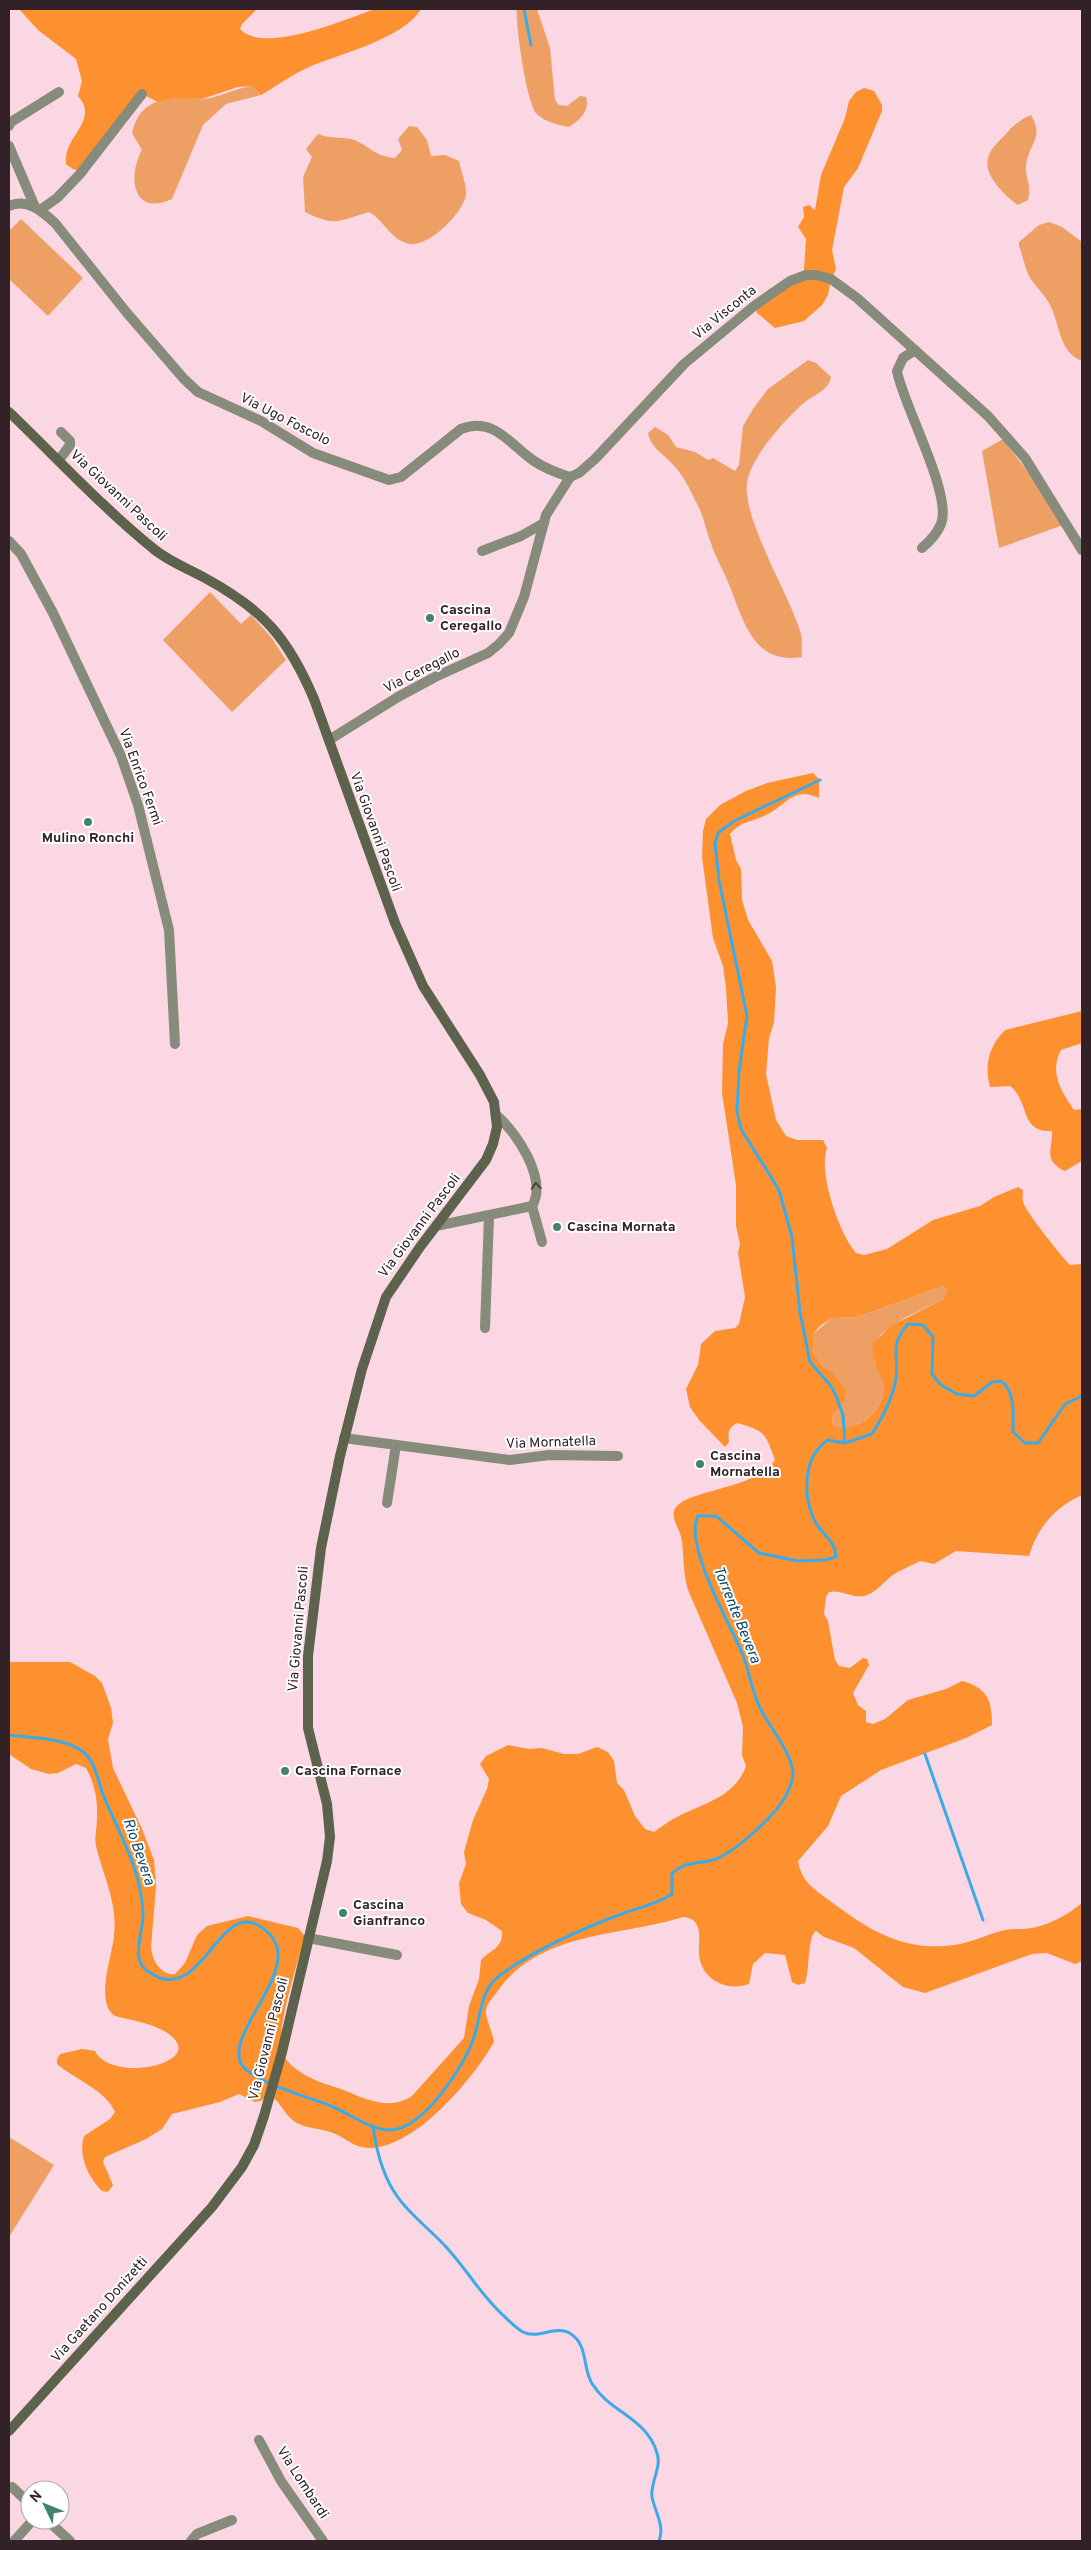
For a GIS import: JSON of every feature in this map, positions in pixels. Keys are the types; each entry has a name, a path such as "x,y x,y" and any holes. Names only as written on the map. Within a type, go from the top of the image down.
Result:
{"street":[{"path":"9,126 12,122 59,92"},
{"path":"37,209 56,198 88,163 142,94"},
{"path":"9,146 37,209"},
{"path":"9,206 21,203 37,209"},
{"name":"Via Ugo Foscolo","path":"37,209 55,223 127,313 184,379 198,392 261,421 313,453 389,480 401,477 461,429 472,425 484,425 500,433 548,469 570,477"},
{"name":"Via Visconta","path":"570,477 579,473 595,459 684,364 754,306 790,281 806,275 816,274 831,279 857,298 988,416 1008,437 1030,466 1082,550"},
{"path":"915,350 903,358 897,371 934,476 941,502 942,523 930,541 922,548"},
{"name":"Via Giovanni Pascoli","path":"9,412 156,551 228,592 269,622 283,639 300,668 329,740 384,898 414,966 432,1000 480,1075 494,1102 496,1115 495,1136 486,1160 397,1279 383,1305 369,1342 344,1438 321,1548 308,1649 306,1690 308,1728 327,1804 330,1838 327,1861 279,2067 269,2098 247,2158 212,2206"},
{"path":"59,460 70,445 70,441 61,432"},
{"name":"Via Ceregallo","path":"329,740 435,676 488,653 499,644 509,633 524,597 546,515 570,477"},
{"path":"482,551 515,539 544,523"},
{"name":"Via Enrico Fermi","path":"9,541 21,554 53,613 121,756 138,805 162,893 169,930 175,1044"},
{"path":"496,1115 510,1128 535,1174 538,1193 532,1206 542,1242"},
{"path":"436,1226 532,1206"},
{"path":"485,1328 489,1216"},
{"name":"Via Mornatella","path":"344,1438 510,1460 549,1455 618,1456"},
{"path":"387,1503 396,1445"},
{"path":"308,1938 398,1955"},
{"name":"Via Gaetano Donizetti","path":"9,2431 212,2206"},
{"name":"Via Lombardi","path":"259,2440 281,2481 323,2541"},
{"path":"12,2487 20,2495"},
{"path":"191,2541 197,2534 232,2520"},
{"path":"14,2541 24,2530"},
{"path":"58,2530 70,2541"}],"shaded area":[{"path":"379,8 421,9 413,19 387,37 311,66 261,95 253,86 238,87 202,99 175,98 158,102 142,94 79,171 66,164 70,145 83,121 85,113 84,105 78,96 82,81 76,59 38,30 19,9 257,9 242,24 240,29 252,36 267,38 286,37 326,27"},
{"path":"517,9 537,9 550,48 555,100 559,105 567,106 580,96 586,97 587,107 583,115 569,127 544,119 533,108 522,64"},
{"path":"253,86 261,95 226,104 203,125 172,199 159,203 149,203 141,199 135,182 135,172 142,150 132,133 135,123 145,108 168,99 204,99"},
{"path":"864,88 874,91 882,105 882,111 858,168 844,187 832,250 836,269 831,279 828,295 822,305 804,321 775,328 757,313 754,306 806,275 804,270 806,239 798,227 804,217 803,207 809,205 815,210 821,175 845,118 849,101 856,92"},
{"path":"1031,115 1035,123 1036,136 1027,158 1026,166 1029,194 1028,200 1018,205 1002,191 992,178 987,165 988,158 994,146 1010,129"},
{"path":"409,126 417,127 427,140 431,156 445,155 459,161 465,183 466,195 459,211 435,235 418,243 410,244 398,239 369,212 343,220 331,221 323,220 305,212 303,177 312,157 306,149 318,134 354,140 376,153 395,158 402,150 398,139"},
{"path":"21,219 83,278 48,316 9,279 9,231"},
{"path":"1049,222 1062,227 1082,242 1082,361 1074,357 1064,344 1053,311 1030,278 1019,246 1019,242 1039,225"},
{"path":"808,360 816,363 831,377 830,382 821,392 805,402 780,427 757,458 748,478 747,493 750,511 757,532 801,634 802,657 785,658 771,654 751,636 690,490 672,463 652,443 648,433 655,427 668,435 676,447 695,452 708,460 713,458 735,471 739,465 743,426 753,409 768,389"},
{"path":"1003,439 1036,483 1063,525 999,548 982,451"},
{"path":"210,592 241,624 251,615 271,637 286,660 232,712 163,640"},
{"path":"813,773 819,779 819,798 802,794 796,796 772,812 741,825 730,834 736,860 741,869 742,900 748,920 772,961 776,988 774,1022 769,1038 766,1074 776,1120 786,1136 797,1140 823,1140 827,1148 825,1172 828,1187 837,1218 850,1244 856,1253 864,1255 887,1249 933,1220 980,1206 994,1197 1018,1187 1023,1190 1023,1200 1026,1207 1059,1253 1070,1265 1082,1264 1082,1495 1063,1506 1048,1520 1037,1536 1029,1556 956,1551 934,1564 920,1561 892,1575 868,1595 855,1596 833,1591 829,1592 826,1597 824,1614 828,1621 835,1660 839,1666 850,1668 863,1658 867,1659 869,1665 853,1693 858,1705 866,1711 866,1722 873,1724 885,1719 908,1700 946,1689 962,1681 977,1687 986,1696 991,1708 992,1725 966,1738 881,1770 841,1796 828,1826 798,1861 800,1869 811,1886 861,1922 889,1937 920,1945 954,1945 1005,1930 1038,1927 1059,1918 1082,1903 1082,1961 1075,1964 1047,1953 1032,1954 925,1993 903,1987 854,1948 824,1937 816,1931 811,1940 805,1983 798,1985 792,1982 785,1955 765,1953 753,1964 749,1984 732,1986 716,1982 705,1971 699,1954 699,1931 695,1922 690,1919 683,1917 607,1933 557,1947 535,1957 514,1972 487,2006 486,2015 494,2042 457,2092 423,2125 405,2137 386,2145 363,2147 329,2131 297,2123 276,2100 268,2095 261,2101 255,2102 239,2094 220,2102 172,2114 162,2129 146,2139 105,2157 103,2162 113,2185 108,2192 102,2191 92,2179 86,2166 83,2158 82,2144 84,2136 110,2119 115,2112 105,2097 57,2064 57,2059 60,2054 82,2049 95,2051 105,2061 121,2067 138,2068 170,2060 178,2052 177,2042 159,2028 115,2016 109,2010 105,1990 115,1923 112,1901 95,1843 97,1812 94,1786 86,1768 76,1764 58,1773 49,1774 31,1769 9,1754 9,1662 70,1662 95,1676 102,1683 111,1708 113,1723 108,1739 113,1768 142,1829 154,1860 156,1887 151,1947 153,1957 158,1966 165,1972 175,1974 185,1963 197,1935 207,1926 248,1916 298,1928 305,1936 282,2026 283,2054 287,2061 299,2071 320,2082 382,2103 397,2102 412,2096 464,2038 469,2006 479,1979 481,1960 496,1948 501,1941 502,1931 486,1920 468,1913 461,1904 459,1883 466,1864 464,1852 473,1820 487,1789 489,1779 480,1764 486,1756 508,1745 529,1749 542,1748 564,1754 578,1754 597,1747 608,1752 614,1761 617,1783 624,1790 635,1816 645,1829 654,1832 673,1819 725,1793 741,1777 746,1766 742,1755 743,1727 737,1703 686,1584 683,1547 675,1522 674,1512 679,1504 689,1499 752,1478 765,1470 775,1460 763,1434 754,1428 737,1423 730,1429 729,1442 725,1447 699,1420 690,1407 686,1389 698,1365 701,1344 715,1331 735,1328 739,1324 745,1297 738,1253 740,1244 736,1226 736,1185 722,1093 723,1044 728,1023 726,988 723,966 713,938 702,857 703,831 706,819 720,805 746,791 767,783","holes":["943,1286 947,1290 943,1299 891,1326 872,1344 875,1364 884,1388 877,1409 865,1420 850,1427 833,1426 832,1415 845,1402 845,1389 831,1371 821,1365 813,1351 813,1334 820,1326 832,1318 856,1317"]},
{"path":"1082,1011 1082,1043 1061,1050 1056,1066 1058,1081 1065,1096 1074,1110 1082,1109 1082,1161 1065,1171 1053,1163 1051,1158 1052,1131 1034,1127 1029,1122 1016,1092 1010,1086 990,1087 988,1064 989,1056 995,1043 1005,1030"},
{"path":"943,1286 947,1290 943,1299 906,1317 880,1335 874,1361 882,1377 884,1390 876,1409 871,1415 857,1424 849,1427 833,1426 832,1415 845,1402 831,1371 821,1365 816,1358 811,1343 813,1334 832,1318 856,1317"},
{"path":"9,2137 54,2165 9,2237"}],"waterway":[{"path":"524,9 531,45"},
{"path":"820,780 734,821 718,833 715,843 719,880 747,1016 739,1071 737,1112 741,1129 779,1190 792,1237 800,1312 810,1362 831,1386 836,1396 843,1415 845,1443"},
{"name":"Torrente Bevera","path":"9,1735 66,1743 82,1751 90,1760 129,1853 138,1882 143,1912 138,1952 141,1964 145,1969 160,1978 175,1979 189,1973 233,1927 245,1922 258,1925 270,1934 276,1943 278,1961 266,1993 241,2040 239,2054 242,2065 248,2071 269,2083 331,2106 375,2127 390,2130 403,2127 416,2119 442,2093 463,2061 475,2034 482,2002 493,1981 513,1966 559,1940 608,1919 655,1903 672,1894 672,1874 682,1867 716,1859 734,1849 772,1815 789,1790 793,1774 789,1758 758,1703 742,1653 702,1564 695,1528 698,1516 716,1516 759,1553 798,1561 825,1560 836,1557 832,1544 817,1525 812,1515 807,1491 809,1468 819,1447 828,1440 845,1443 872,1434 884,1414 893,1393 897,1369 897,1344 908,1324 923,1325 933,1337 932,1374 941,1385 957,1394 974,1396 992,1382 1001,1381 1006,1386 1013,1404 1013,1432 1025,1443 1038,1443 1065,1404 1082,1396"},
{"path":"925,1754 983,1920"},
{"path":"373,2126 377,2151 385,2175 393,2190 405,2206 447,2248 489,2301 516,2328 523,2332 535,2334 565,2331 577,2339 583,2351 587,2372 593,2385 609,2402 637,2423 652,2441 658,2459 652,2497 661,2530 659,2541"}],"place":[{"name":"Cascina Ceregallo","path":"430,618"},
{"name":"Mulino Ronchi","path":"88,822"},
{"name":"Cascina Mornata","path":"557,1227"},
{"name":"Cascina Mornatella","path":"700,1464"},
{"name":"Cascina Fornace","path":"285,1771"},
{"name":"Cascina Gianfranco","path":"343,1913"}],"water label":[{"name":"Rio Bevera","path":"138,1852"}]}
